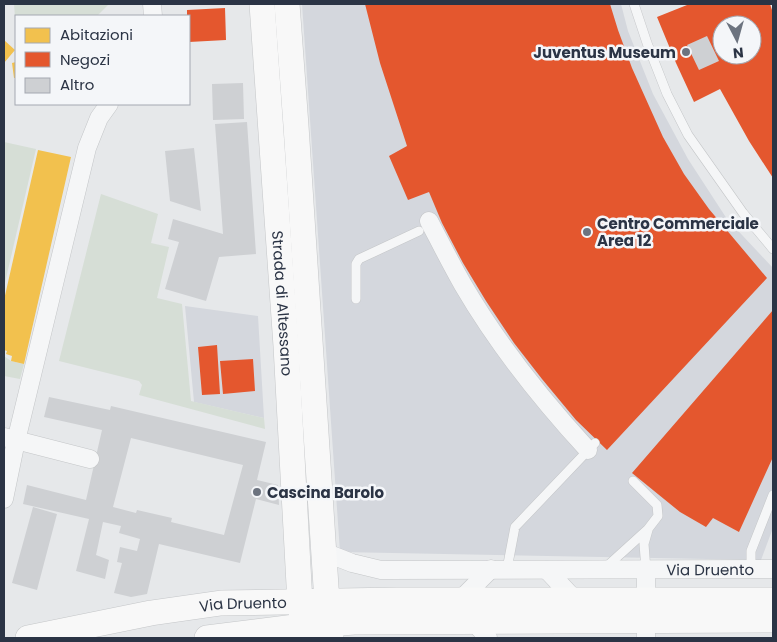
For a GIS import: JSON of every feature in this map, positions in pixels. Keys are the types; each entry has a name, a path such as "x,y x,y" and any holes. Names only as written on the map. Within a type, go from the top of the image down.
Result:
{"street":[{"name":"Strada di Altessano","path":"262,4 302,622"},
{"name":"Strada di Altessano","path":"287,4 329,621"},
{"path":"4,499 10,439 87,148 98,118 108,105"},
{"path":"424,226 506,351 554,413 592,446"},
{"path":"10,439 90,459"},
{"name":"Via Druento","path":"324,552 352,563 381,570 773,569"},
{"path":"460,600 499,569"},
{"path":"547,570 575,600"},
{"name":"Via Druento","path":"646,570 646,620"},
{"name":"Via Druento","path":"329,621 460,600 575,600 646,620 773,600"},
{"name":"Via Druento","path":"28,638 151,613 221,603 302,622"},
{"name":"Via Druento","path":"224,637 302,622 329,621 408,622 481,630 646,620 773,620"},
{"path":"380,638 390,630 408,622"}],"lane":[{"path":"634,4 667,94 688,135 744,213 773,249"},
{"path":"356,299 356,264 359,259 424,226"},
{"path":"499,569 515,527 592,446"},
{"path":"603,570 648,529 658,516 657,505 632,481"},
{"path":"751,569 751,551 773,496"},
{"path":"646,570 644,544 648,529"}],"shaded area":[{"path":"14,4 109,4 98,15 15,15 15,18"},
{"path":"302,4 621,4 628,31 653,94 688,159 727,219 773,268 773,528 761,560 340,552"},
{"path":"4,142 36,149 4,287"},
{"path":"101,194 158,214 151,243 169,247 157,298 182,304 191,401 264,418 265,429 139,395 142,385 139,381 59,361"},
{"path":"185,306 258,316 264,418 194,402"},
{"path":"4,356 11,361 24,364 20,379 4,376"}],"building: Abitazioni":[{"path":"4,40 15,50 4,63"},
{"path":"15,62 15,78 14,78 12,63"},
{"path":"38,150 71,157 24,364 11,361 12,356 6,354 7,351 4,350 4,300"}],"building: Negozi":[{"name":"Centro Commerciale Area 12","path":"365,4 610,4 632,68 663,137 684,174 709,209 767,278 607,450 576,420 514,343 463,263 442,223 429,192 408,200 389,156 407,146 380,63"},
{"path":"686,4 770,4 773,13 773,178 749,141 720,89 694,102 657,17"},
{"path":"225,8 226,40 190,42 190,15 187,15 187,10"},
{"path":"773,310 773,457 739,532 713,518 706,527 680,512 632,473"},
{"path":"217,345 220,394 202,395 198,347"},
{"path":"253,359 255,391 223,394 220,361"}],"building: Altro":[{"path":"707,36 712,46 712,64 699,70 687,45"},
{"path":"243,83 244,119 213,120 212,84"},
{"path":"247,122 256,254 219,257 206,301 165,289 179,242 168,239 173,219 223,234 215,124"},
{"path":"194,148 201,211 170,201 165,151"},
{"path":"49,397 110,410 111,406 266,442 257,480 278,485 279,505 256,499 240,563 159,544 147,594 131,597 114,593 122,563 117,562 120,547 137,551 140,539 119,533 121,526 103,522 96,555 109,560 105,579 76,571 89,519 23,504 27,485 86,500 102,430 44,417","holes":["131,438 243,465 224,535 171,522 172,518 137,510 136,513 113,507"]},
{"path":"33,507 57,514 37,590 12,583"}],"place":[{"name":"Juventus Museum","path":"686,52"},
{"name":"Centro Commerciale Area 12","path":"587,232"},
{"name":"Cascina Barolo","path":"257,492"}]}
